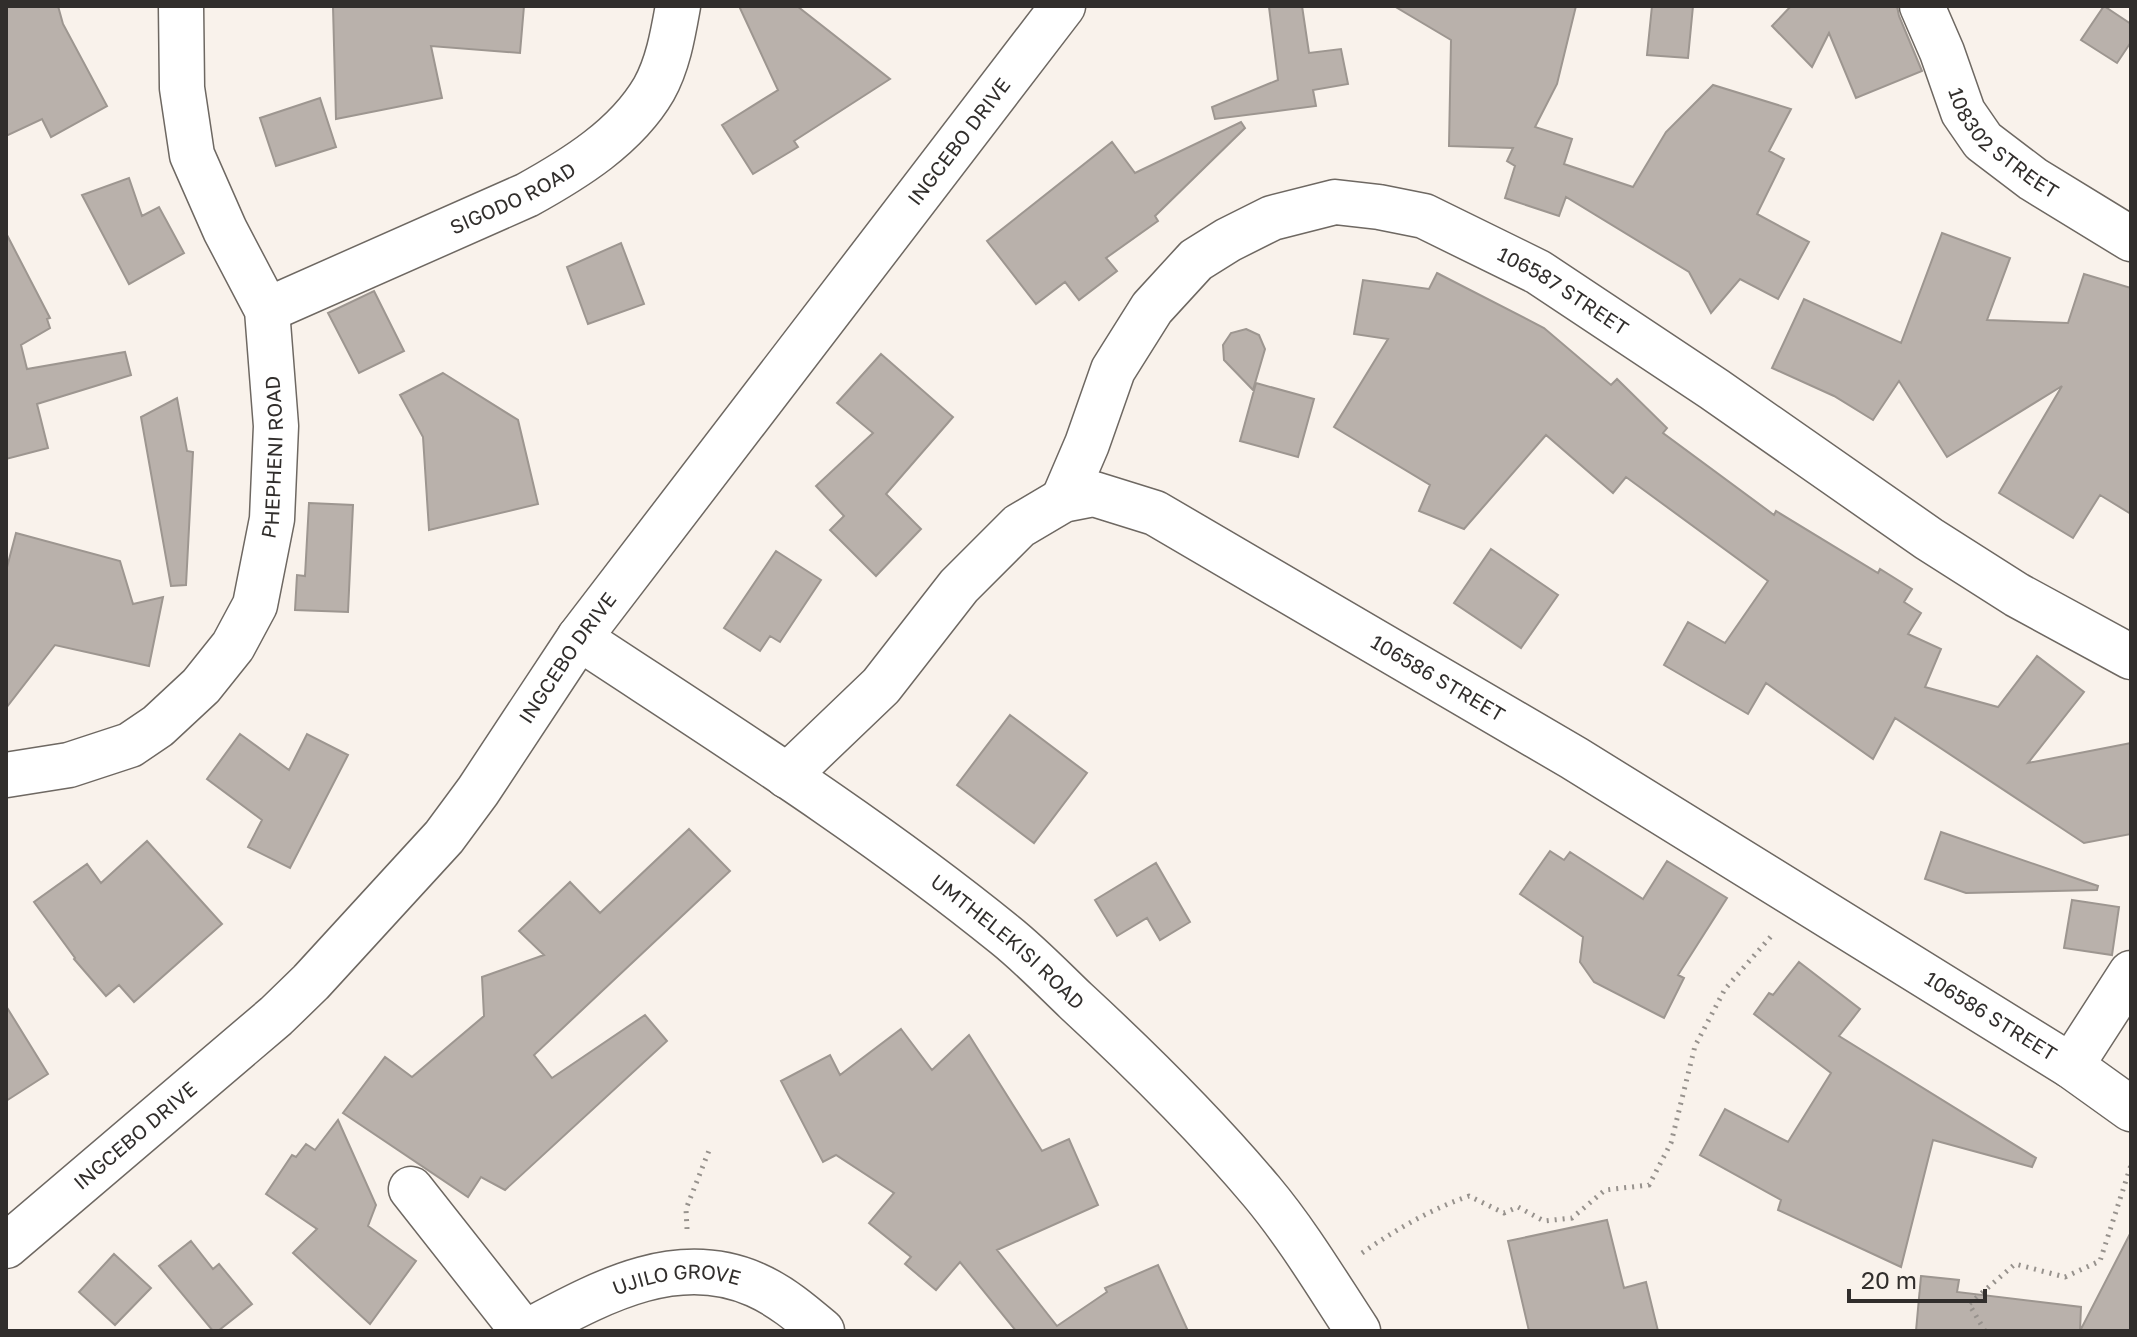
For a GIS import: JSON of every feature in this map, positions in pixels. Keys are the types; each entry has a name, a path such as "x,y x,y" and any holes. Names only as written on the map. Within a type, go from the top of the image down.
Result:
{"street":[{"name":"PHEPHENI ROAD","path":"6,775 69,765 130,745 158,726 201,686 233,646 255,605 272,519 276,426 267,310 225,230 192,155 182,88 181,6"},
{"name":"SIGODO ROAD","path":"267,310 527,195 563,176 602,147 654,89 671,46 678,6"},
{"name":"INGCEBO DRIVE","path":"6,1246 276,1016 444,837 579,638 1063,6"},
{"name":"108302 STREET","path":"1922,6 1963,112 1983,141 2033,179 2131,239"},
{"name":"106587 STREET","path":"1063,500 1113,370 1152,308 1196,260 1272,218 1335,202 1379,207 1424,216 1538,272 1714,389 1929,539 2017,595 2131,657"},
{"name":"106586 STREET","path":"787,776 881,686 959,586 1019,526 1063,500 1094,494 1155,513 1574,758 2071,1066 2131,1109"},
{"name":"UMTHELEKISI ROAD","path":"579,638 787,776 1007,937 1101,1023 1192,1114 1263,1193 1358,1331"},
{"path":"2071,1066 2131,973"},
{"path":"411,1189 526,1331"},
{"name":"UJILO GROVE","path":"526,1331 624,1284 666,1272 720,1275 755,1285 793,1307 822,1331"}],"path":[{"path":"1324,1281 1386,1236 1469,1196 1504,1213 1518,1207 1544,1221 1572,1218 1605,1190 1649,1185 1671,1143 1695,1046 1725,989 1804,901"},
{"path":"690,1274 686,1209 710,1148"},
{"path":"1985,1331 1969,1304 2015,1264 2065,1277 2100,1261 2131,1165"}],"building":[{"path":"6,6 58,6 63,24 107,106 51,137 42,119 6,136"},
{"path":"524,6 520,53 431,46 442,98 336,119 333,7"},
{"path":"739,6 797,6 890,79 794,141 798,147 753,174 722,125 778,90"},
{"path":"1302,6 1309,53 1341,49 1348,84 1313,90 1316,106 1215,119 1212,107 1278,80 1269,7"},
{"path":"1394,6 1576,6 1557,84 1535,127 1572,139 1564,164 1633,187 1666,132 1713,85 1791,109 1769,151 1784,159 1757,214 1809,242 1778,299 1740,279 1711,313 1689,272 1566,197 1559,216 1505,198 1515,166 1507,161 1513,148 1449,146 1451,40"},
{"path":"1652,6 1693,6 1688,58 1647,55"},
{"path":"1791,6 1897,6 1922,71 1856,98 1829,33 1812,67 1772,26"},
{"path":"2104,6 2131,24 2131,42 2117,63 2081,40"},
{"path":"320,98 336,147 276,166 260,118"},
{"path":"1241,122 1245,128 1155,216 1158,221 1106,258 1117,271 1079,300 1065,282 1036,304 987,241 1112,142 1135,173"},
{"path":"129,178 142,216 159,207 184,253 129,284 82,195"},
{"path":"6,233 50,318 47,319 50,328 21,345 27,369 125,352 131,375 37,404 48,448 6,459"},
{"path":"1942,233 2010,258 1987,320 2068,323 2084,274 2131,288 2131,514 2100,495 2073,538 1999,493 2062,386 1947,457 1899,381 1873,420 1834,396 1772,368 1804,299 1901,343"},
{"path":"621,243 644,304 588,324 567,267"},
{"path":"1437,273 1544,328 1611,385 1617,379 1667,428 1663,433 1774,515 1776,511 1878,573 1880,569 1912,589 1904,602 1921,613 1908,634 1941,649 1925,687 1998,707 2037,656 2084,692 2028,763 2131,743 2131,834 2084,843 1895,718 1873,759 1766,683 1748,714 1664,665 1688,622 1725,643 1768,581 1626,477 1613,493 1546,435 1464,529 1419,511 1430,485 1334,427 1388,339 1354,334 1363,280 1429,289"},
{"path":"374,291 404,351 359,373 328,313"},
{"path":"1246,329 1259,335 1265,349 1253,390 1224,360 1223,345 1231,333"},
{"path":"881,354 953,417 886,494 921,529 876,576 830,530 844,516 816,486 873,433 837,403"},
{"path":"443,373 518,420 538,504 429,530 423,437 400,395"},
{"path":"1256,383 1314,399 1298,457 1240,441"},
{"path":"177,398 187,451 193,452 186,585 171,586 141,417"},
{"path":"309,503 353,505 348,612 295,610 297,575 305,576"},
{"path":"16,533 120,561 133,604 163,597 149,666 55,645 6,708 6,571"},
{"path":"1491,549 1558,595 1521,648 1454,603"},
{"path":"776,551 821,580 780,642 770,636 760,651 724,628"},
{"path":"1010,715 1087,773 1034,843 957,785"},
{"path":"240,734 289,770 307,734 348,755 290,868 248,847 262,820 207,779"},
{"path":"689,829 730,871 534,1055 552,1078 645,1015 667,1041 505,1190 481,1177 468,1197 343,1113 385,1057 412,1077 484,1016 482,977 544,955 519,931 570,882 600,913"},
{"path":"1941,832 2098,886 2097,890 1966,893 1925,879"},
{"path":"147,841 222,924 134,1002 119,985 106,996 74,959 34,902 87,864 101,883"},
{"path":"1550,851 1564,860 1570,852 1643,899 1667,861 1727,898 1678,975 1684,978 1664,1018 1594,982 1580,962 1583,937 1520,894"},
{"path":"1156,863 1190,922 1160,940 1147,918 1117,936 1095,900"},
{"path":"2072,900 2119,907 2112,955 2064,948"},
{"path":"1799,962 1860,1009 1839,1036 2036,1158 2032,1167 1933,1140 1901,1267 1778,1210 1781,1200 1700,1155 1725,1109 1788,1142 1831,1073 1754,1014"},
{"path":"6,1006 48,1074 6,1101"},
{"path":"901,1029 932,1070 969,1035 1042,1151 1069,1139 1098,1205 997,1250 1057,1326 1107,1292 1105,1288 1158,1265 1188,1331 1016,1331 960,1262 936,1290 905,1264 911,1257 869,1223 894,1193 836,1155 823,1162 781,1081 830,1055 840,1075"},
{"path":"338,1120 376,1205 368,1226 416,1261 370,1324 293,1253 317,1229 266,1194 292,1155 296,1157 306,1144 315,1150"},
{"path":"1607,1220 1624,1288 1646,1282 1658,1331 1529,1331 1508,1241"},
{"path":"2131,1232 2131,1331 2080,1331"},
{"path":"191,1241 213,1269 219,1264 252,1304 218,1331 213,1331 159,1266"},
{"path":"114,1254 151,1288 115,1325 79,1292"},
{"path":"1921,1276 1959,1280 1957,1292 2081,1307 2080,1331 1916,1331"}]}
